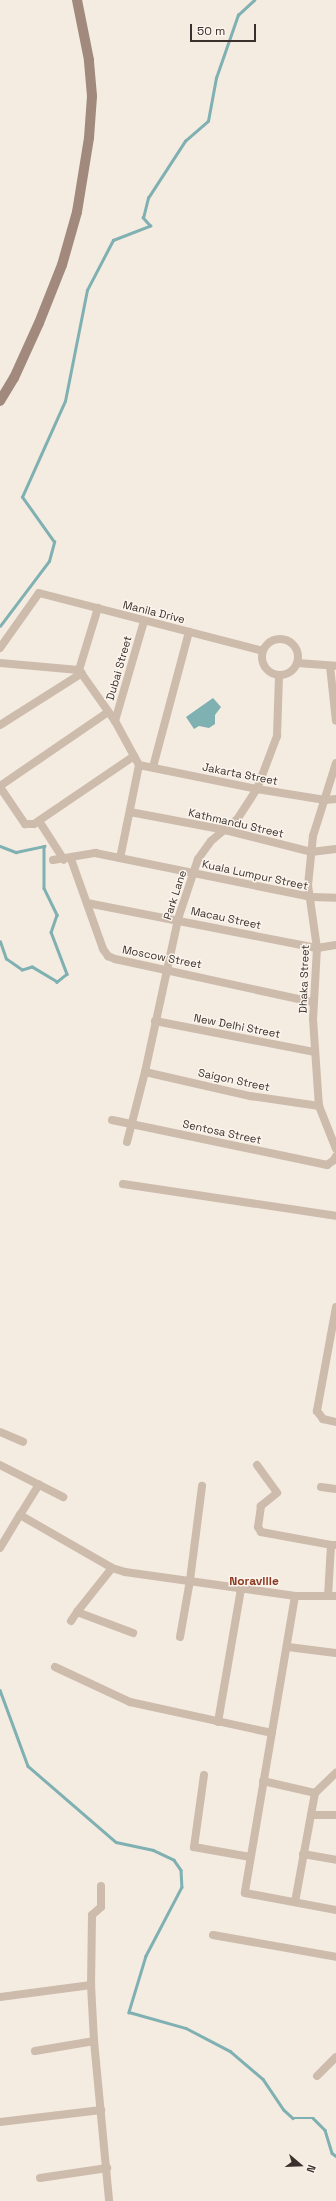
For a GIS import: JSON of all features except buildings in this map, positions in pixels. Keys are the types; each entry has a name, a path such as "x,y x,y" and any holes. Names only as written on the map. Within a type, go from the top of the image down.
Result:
{"street":[{"path":"0,401 14,378 39,323 62,265 77,212 89,138 92,96 90,60 77,0"},
{"name":"Manila Drive","path":"0,648 39,593 263,651"},
{"path":"0,725 80,672 98,608"},
{"name":"Dubai Street","path":"115,721 144,621"},
{"path":"153,767 189,632"},
{"path":"286,640 295,647 297,663 290,672 280,675 265,667 263,651 270,642 286,640"},
{"path":"0,663 80,672 115,721 139,765 120,858"},
{"path":"297,663 333,666 336,721"},
{"name":"Park Lane","path":"126,1142 132,1125 145,1072 154,1021 178,919 193,873 198,859 211,841 238,818 258,789 277,736 280,675"},
{"path":"108,712 0,786 25,824 34,824 134,756"},
{"name":"Dhaka Street","path":"336,763 313,836 308,885 317,948 313,1002 319,1106 336,1150"},
{"name":"Jakarta Street","path":"139,765 258,789 325,800 336,800"},
{"name":"Kathmandu Street","path":"130,812 224,830 311,852 336,849"},
{"name":"Moscow Street","path":"39,821 67,859 87,903 103,949 108,956 115,959 313,1002"},
{"name":"Kuala Lumpur Street","path":"53,860 67,859 95,853 311,898 336,898"},
{"name":"Macau Street","path":"87,903 178,919 317,948 336,945"},
{"name":"New Delhi Street","path":"154,1021 315,1052"},
{"name":"Saigon Street","path":"145,1072 250,1096 319,1106"},
{"name":"Sentosa Street","path":"112,1120 327,1165 334,1160 336,1156"},
{"path":"123,1184 336,1216"},
{"path":"336,1307 317,1410 322,1419 336,1422"},
{"path":"0,1432 23,1442"},
{"path":"0,1465 63,1497"},
{"path":"20,1515 112,1568 125,1572 295,1596 332,1596 333,1545 261,1532 258,1527 261,1506 277,1493 257,1465"},
{"path":"0,1548 4,1534 20,1515 39,1484"},
{"path":"180,1637 190,1580 202,1486"},
{"path":"320,1487 336,1489"},
{"path":"71,1621 112,1568"},
{"path":"218,1722 241,1589"},
{"path":"295,1596 288,1647 263,1781 245,1893 336,1910"},
{"path":"78,1612 133,1633"},
{"path":"288,1647 336,1653"},
{"path":"55,1667 130,1702 272,1733"},
{"path":"295,1902 315,1793 336,1773"},
{"path":"204,1775 194,1847 250,1857"},
{"path":"263,1781 315,1793"},
{"path":"311,1814 336,1815"},
{"path":"303,1854 336,1860"},
{"path":"101,1886 101,1907 92,1915 91,1985 94,2041 109,2201"},
{"path":"213,1935 336,1958"},
{"path":"0,1997 91,1985"},
{"path":"35,2051 94,2041"},
{"path":"318,2076 336,2057"},
{"path":"0,2122 101,2110"},
{"path":"40,2178 107,2168"}],"water":[{"path":"213,698 221,707 215,715 215,724 209,728 199,726 194,729 186,717"}],"waterway":[{"path":"0,626 49,561 54,542 22,497 65,401 87,290 113,240 150,226 143,218 148,198 185,141 208,121 216,78 238,15 254,0"},
{"path":"0,846 16,852 44,846 44,888 57,915 51,932 67,974 57,982 32,967 22,970 6,959 0,942"},
{"path":"0,1690 28,1766 116,1842 153,1850 174,1860 181,1870 182,1887 146,1956 129,2012 186,2028 230,2051 263,2079 284,2110 293,2118 313,2118 325,2130 332,2153 336,2156"}],"district":[{"name":"Noraville","path":"254,1582"}]}
